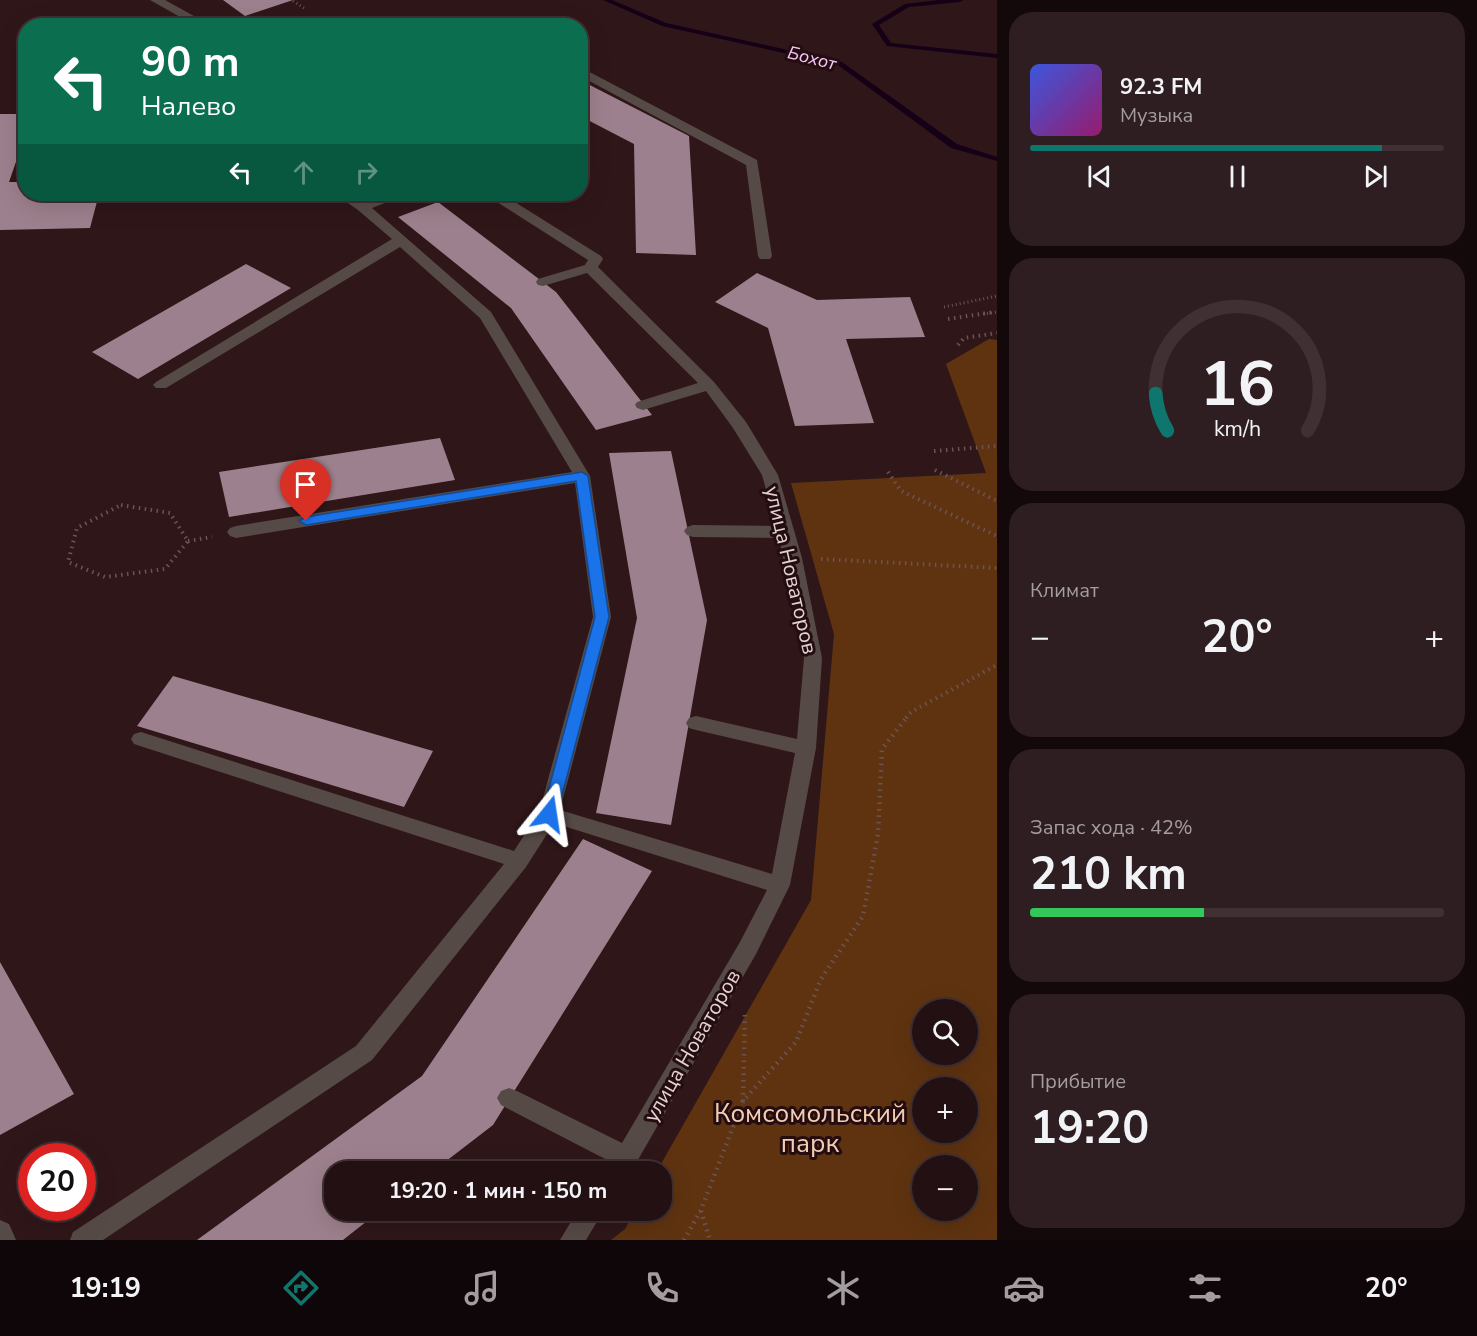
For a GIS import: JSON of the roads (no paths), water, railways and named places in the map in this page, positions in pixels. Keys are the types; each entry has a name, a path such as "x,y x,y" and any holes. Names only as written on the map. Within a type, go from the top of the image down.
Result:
{"street":[{"path":"156,0 191,18"},
{"path":"588,75 752,163 765,255"},
{"path":"82,1240 364,1053 519,861 549,814 602,617 582,476 486,315 402,240 353,201"},
{"path":"363,207 378,201"},
{"name":"улица Новаторов","path":"505,201 596,259 590,268 709,385 740,426 770,475 793,558 813,658 806,748 780,885 748,948 625,1161"},
{"path":"161,386 402,240"},
{"path":"543,282 590,268"},
{"path":"644,405 709,385"},
{"path":"236,532 582,476"},
{"path":"693,531 786,532"},
{"path":"696,723 806,748"},
{"path":"141,739 519,861"},
{"path":"549,814 780,885"},
{"path":"509,1098 616,1161"},
{"path":"572,1240 585,1221"},
{"path":"0,1232 4,1240"}],"waterway":[{"name":"Бохот","path":"606,0 664,25 840,63 954,146 997,159"},
{"name":"Бохот","path":"960,0 907,5 875,24 889,45 997,56"}],"park label":[{"name":"Комсомольский парк","path":"810,1128"}]}
